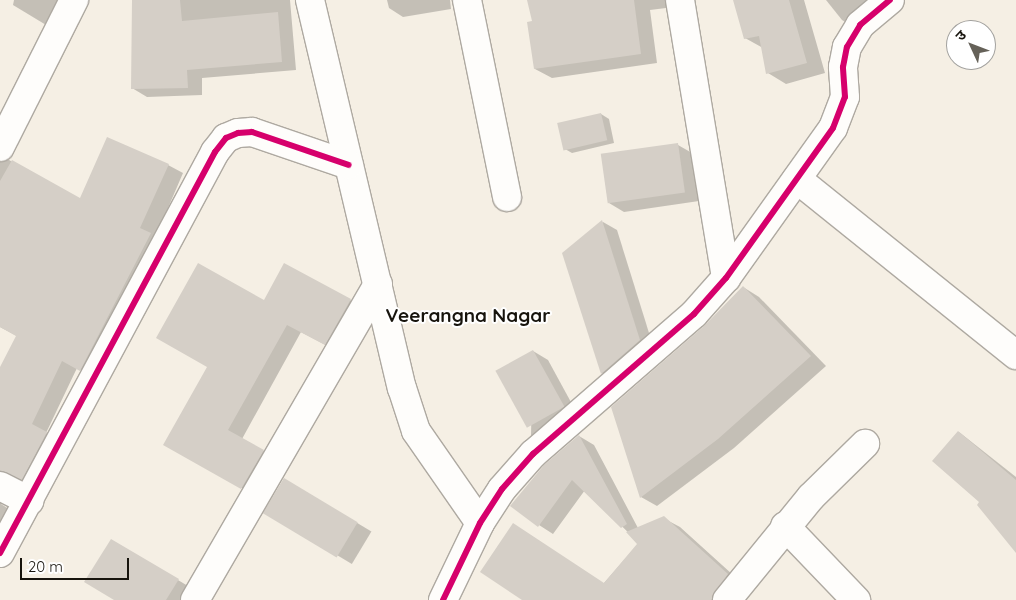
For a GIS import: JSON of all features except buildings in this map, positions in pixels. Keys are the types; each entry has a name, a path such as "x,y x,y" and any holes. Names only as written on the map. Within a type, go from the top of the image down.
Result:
{"street":[{"path":"0,147 74,0"},
{"path":"310,0 378,284 416,431 480,523"},
{"path":"467,0 507,197"},
{"path":"680,0 726,278"},
{"path":"444,600 480,523 502,489 533,454 694,314 726,278 796,180 842,111 847,47 860,25 890,0"},
{"path":"0,553 215,152 226,138 238,133 252,132 349,165"},
{"path":"796,180 1016,355"},
{"path":"195,600 378,284"},
{"path":"726,600 785,526 865,444"},
{"path":"0,486 29,501"},
{"path":"785,526 856,600"}],"cycle path":[{"path":"443,600 480,523 502,489 533,454 694,314 726,278 833,128 845,97 843,67 847,47 860,25 890,0"},
{"path":"0,553 215,152 226,138 238,133 252,132 349,165"}],"district":[{"name":"Veerangna Nagar","path":"468,316"}]}
